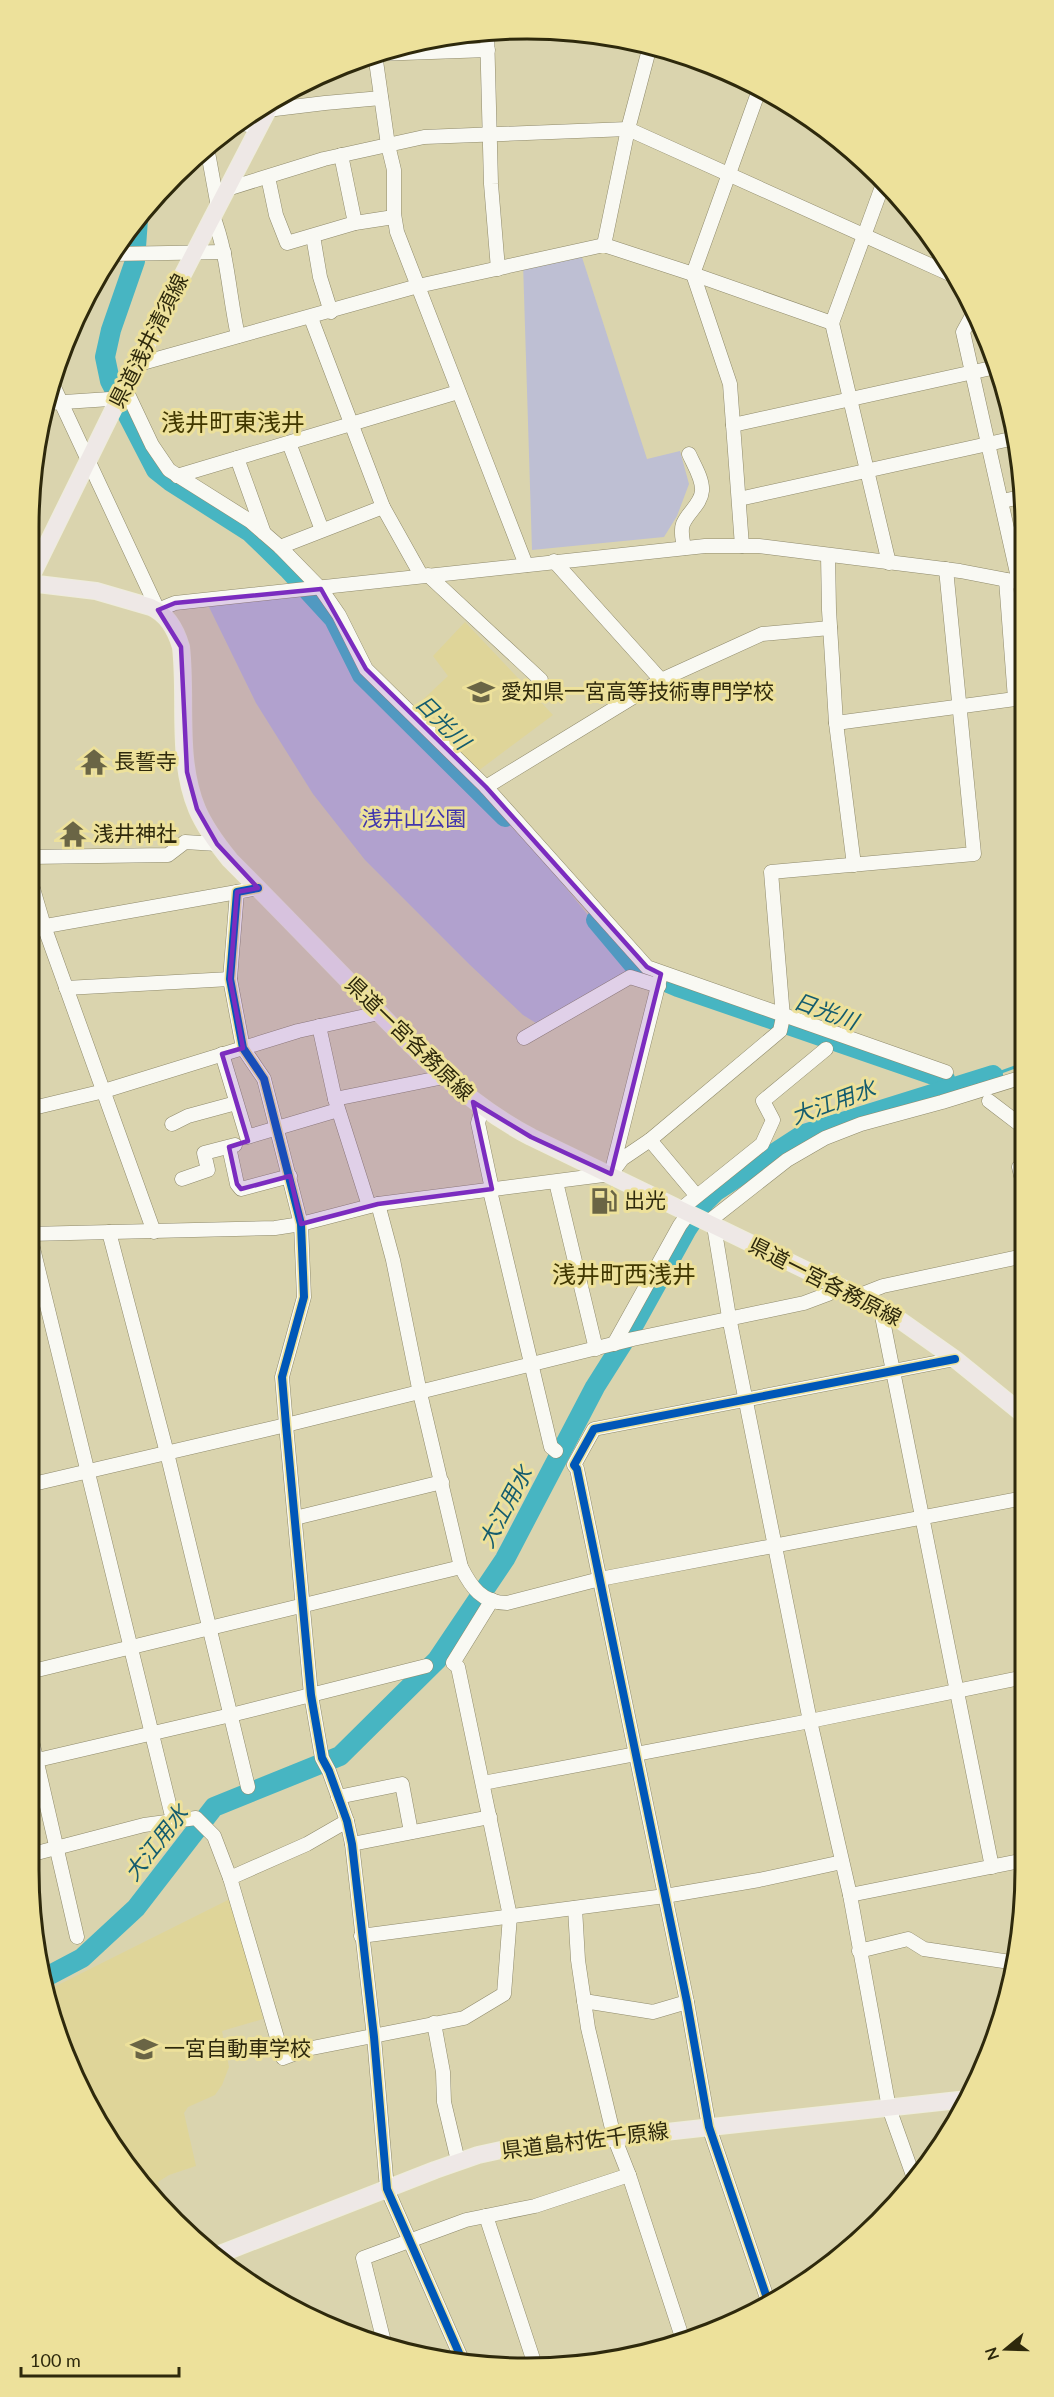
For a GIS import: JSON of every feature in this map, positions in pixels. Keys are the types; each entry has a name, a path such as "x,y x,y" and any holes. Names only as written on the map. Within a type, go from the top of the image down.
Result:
{"main road":[{"name":"県道浅井清須線","path":"39,559 88,459 264,116"},
{"path":"39,583 96,591 158,610"},
{"name":"県道一宮各務原線","path":"158,610 171,625 181,647 187,772 197,809 217,844 379,1013 444,1077 482,1108 531,1137 880,1306 955,1359 1015,1408"},
{"name":"県道島村佐千原線","path":"224,2252 458,2162 501,2150 957,2100"}],"street":[{"path":"488,41 491,184 498,269"},
{"path":"414,53 488,50"},
{"path":"604,245 628,129 648,55"},
{"path":"376,63 388,145 394,170 394,217 398,232 526,565"},
{"path":"742,546 730,384 693,274 757,96"},
{"path":"281,105 381,98"},
{"path":"250,125 259,127"},
{"path":"227,189 341,155 424,137 628,129 942,270"},
{"path":"341,155 355,223"},
{"path":"208,157 229,297 238,336"},
{"path":"268,177 276,215 287,243 355,223 394,217"},
{"path":"880,191 832,323 866,470 884,562"},
{"path":"313,236 320,277 330,312"},
{"path":"140,361 146,362 311,318 418,286 604,245 832,323"},
{"path":"122,254 224,252"},
{"path":"311,318 383,507 424,575 541,680"},
{"path":"969,321 963,332 1002,501 1015,576"},
{"path":"733,425 989,369"},
{"path":"177,476 458,392"},
{"path":"56,402 110,399 122,393 169,470 222,502 264,533 321,589 339,615 366,669 486,787 660,980"},
{"path":"56,403 88,459 158,610 175,603 321,589 424,575 684,548 742,546 759,546 946,569 1015,582"},
{"path":"739,499 1007,440"},
{"path":"288,443 322,530"},
{"path":"684,548 683,524 699,500 702,490 689,454"},
{"path":"237,458 264,533"},
{"path":"1002,501 1014,498"},
{"path":"280,547 383,507"},
{"path":"828,555 836,723 854,865"},
{"path":"554,561 661,680"},
{"path":"39,1233 252,1230 301,1224 374,1205 610,1174 622,1159 650,1140 780,1031 783,1017 771,872 974,854 946,569"},
{"path":"486,787 661,680 762,634 830,628"},
{"path":"836,723 1015,698"},
{"path":"39,857 168,855 185,842 217,844"},
{"path":"39,927 258,888"},
{"path":"237,892 230,980 243,1048 264,1079 301,1224 304,1297 282,1377 311,1695 322,1758 347,1821 352,1844 374,2037 387,2189 459,2353"},
{"path":"39,910 154,1232"},
{"path":"524,1038 630,976 660,980 783,1017 946,1072"},
{"path":"66,988 230,980"},
{"path":"610,1174 660,980"},
{"path":"39,1106 104,1091 347,1018 379,1013"},
{"path":"319,1026 336,1104 393,1260 420,1393 461,1567 471,1587 478,1593 492,1600 507,1603 600,1579 1015,1500"},
{"path":"696,1195 762,1144 773,1120 763,1101 826,1049"},
{"path":"222,1054 247,1137 249,1137"},
{"path":"182,1179 208,1170 204,1153 246,1142 249,1137 278,1130 336,1104 444,1077"},
{"path":"614,1344 680,1225 698,1218 825,1138 861,1124 1015,1079"},
{"path":"989,1101 1015,1121"},
{"path":"172,1124 188,1116 236,1103"},
{"path":"482,1108 478,1123 492,1190 491,1195 551,1447 556,1451"},
{"path":"650,1140 696,1195 698,1218 729,1317 810,1721 850,1895 889,2108 911,2170"},
{"path":"229,1147 237,1184 241,1189 290,1176"},
{"path":"556,1182 596,1349"},
{"path":"109,1232 167,1453 248,1787"},
{"path":"860,1295 883,1286 1015,1258"},
{"path":"39,1278 173,1820"},
{"path":"39,1482 420,1393 633,1339 804,1303 828,1294 841,1286"},
{"path":"39,1297 43,1296"},
{"path":"880,1306 992,1867"},
{"path":"766,2296 709,2127 687,2002 600,1579 574,1465 594,1429 955,1359"},
{"path":"296,1518 442,1482"},
{"path":"39,1669 461,1567"},
{"path":"39,1852 144,1826 196,1818 214,1836 230,1878 283,2058 307,2049 464,2018 504,1994 510,1916 458,1667 453,1663 492,1600"},
{"path":"39,1760 426,1666"},
{"path":"483,1783 810,1721 1015,1679"},
{"path":"39,1783 57,1848 76,1937"},
{"path":"338,1797 402,1784 411,1832"},
{"path":"352,1844 490,1817"},
{"path":"230,1878 307,1844 347,1821"},
{"path":"361,1936 665,1896 759,1880 842,1862"},
{"path":"850,1895 1015,1862"},
{"path":"575,1908 584,2001 614,2137 629,2175 681,2333"},
{"path":"859,1951 908,1939 924,1948 1007,1961"},
{"path":"584,2001 653,2012 687,2002"},
{"path":"434,2023 443,2072 444,2102 458,2162"},
{"path":"382,2336 363,2258 466,2220 534,2206 629,2175"},
{"path":"486,2216 533,2358"}],"highlighted area":[{"path":"321,589 366,669 486,787 647,967 661,974 659,986 611,1174 531,1137 473,1102 492,1189 378,1204 301,1224 290,1176 241,1189 237,1184 229,1147 248,1141 222,1054 243,1048 230,979 237,892 258,888 217,844 197,809 187,772 181,647 158,610 175,603"}],"shaded area":[{"name":"愛知県一宮高等技術専門学校","path":"465,622 553,715 478,771 414,708 448,676 433,656"},
{"name":"一宮自動車学校","path":"232,1898 263,2019 222,2031 229,2067 222,2085 215,2095 188,2107 184,2113 196,2166 169,2175 158,2182 162,2194 121,2141 89,2086 65,2027 54,1987"}],"green space":[{"path":"580,251 647,459 680,451 689,484 677,516 664,537 532,550 523,263"},
{"name":"浅井山公園","path":"301,596 325,622 360,676 464,777 544,861 632,969 536,1023 523,1015 469,964 365,860 313,794 256,703 208,605"}],"waterway":[{"name":"日光川","path":"137,234 135,261 111,330 105,357 110,381 156,470 250,532 288,569 334,619 362,675 505,817"},
{"name":"日光川","path":"596,920 638,970 678,987 945,1079"},
{"path":"994,1080 993,1075 1015,1067"},
{"name":"大江用水","path":"50,1975 82,1958 136,1908 214,1807 340,1756 437,1660 505,1559 595,1387 631,1330 687,1229 705,1202 716,1191 804,1134 993,1075"}],"cycle path":[{"path":"258,888 237,892 230,979 243,1048 264,1079 301,1224 304,1297 282,1377 311,1695 322,1758 347,1821 352,1844 374,2037 387,2189 459,2353"},
{"path":"766,2296 709,2127 687,2002 577,1469 574,1465 594,1429 955,1359"}],"place":[{"name":"愛知県一宮高等技術専門学校","path":"481,692"},
{"name":"長誓寺","path":"94,762"},
{"name":"浅井神社","path":"73,834"},
{"name":"出光","path":"604,1201"},
{"name":"一宮自動車学校","path":"144,2049"}],"district":[{"name":"浅井町東浅井","path":"233,423"},
{"name":"浅井町西浅井","path":"624,1275"}]}
